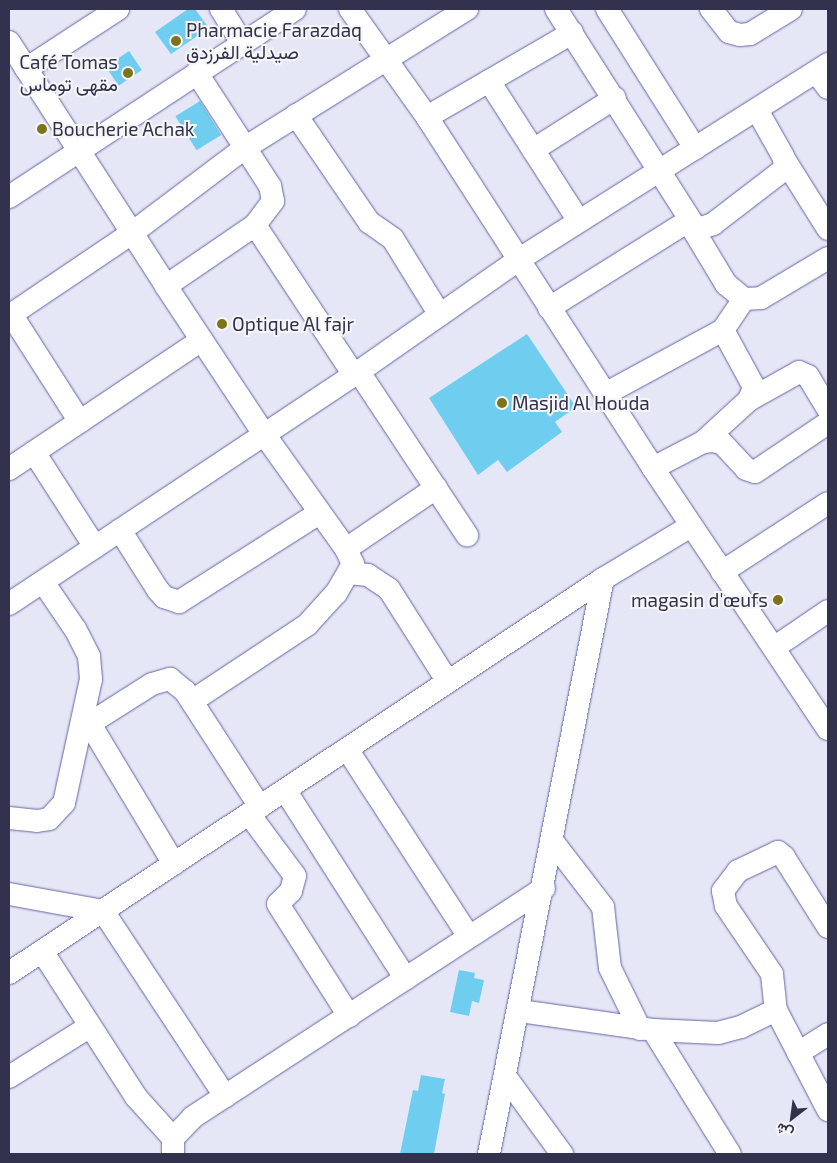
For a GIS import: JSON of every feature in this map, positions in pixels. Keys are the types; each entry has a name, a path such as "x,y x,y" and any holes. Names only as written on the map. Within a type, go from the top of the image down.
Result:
{"street":[{"path":"26,69 118,9"},
{"path":"221,9 242,43"},
{"path":"9,197 296,9"},
{"path":"350,9 427,116 549,308 722,572 775,647 820,698 828,729"},
{"path":"80,422 10,315 132,233 246,147 467,9"},
{"path":"556,9 661,170 726,284 744,299 760,298 828,258"},
{"path":"607,9 695,148"},
{"path":"711,9 729,32 740,35 750,34 791,9"},
{"path":"427,116 572,32"},
{"path":"9,42 166,286 319,513 349,562 389,589 448,682"},
{"path":"166,286 255,224 269,207 272,193 246,147 197,73"},
{"path":"9,604 357,374 518,260 757,110 824,75"},
{"path":"489,81 579,221"},
{"path":"533,150 614,98"},
{"path":"757,110 786,162 828,229"},
{"path":"296,115 369,222 393,240 440,315"},
{"path":"688,220 701,228 713,224 783,172 786,162"},
{"path":"549,308 688,220"},
{"path":"255,224 467,535"},
{"path":"605,394 723,330 744,299"},
{"path":"723,330 753,380 754,387 749,400"},
{"path":"9,469 202,340"},
{"path":"653,468 703,442 749,400 799,372 808,376 828,409"},
{"path":"703,442 722,444 746,469 755,472 828,423"},
{"path":"34,452 95,547"},
{"path":"192,701 306,625 324,609 349,562 436,488"},
{"path":"722,572 828,503"},
{"path":"120,530 158,590 164,597 179,602 319,513"},
{"path":"9,973 604,579 691,526"},
{"path":"489,1154 520,1011 604,579"},
{"path":"9,818 37,821 58,813 69,793 85,727 91,679 89,656 75,629 43,582"},
{"path":"775,647 828,611"},
{"path":"85,727 162,680 178,683 192,701 295,876 291,891 278,904 348,1016"},
{"path":"85,727 174,864"},
{"path":"347,749 469,937"},
{"path":"285,790 406,979"},
{"path":"553,842 603,907 610,968 646,1030 730,1154"},
{"path":"828,927 790,865 778,852 738,871 726,885 722,898 772,974 776,1010 828,1110"},
{"path":"42,951 89,1027 136,1097 173,1146 193,1117 544,888"},
{"path":"9,894 102,911 226,1096"},
{"path":"520,1011 646,1030 718,1033 741,1027 776,1010"},
{"path":"9,1077 89,1027"},
{"path":"798,1053 828,1034"},
{"path":"505,1076 562,1154"}],"building":[{"path":"188,9 195,9 209,28 171,54 155,32"},
{"path":"129,51 142,70 119,86 106,67"},
{"path":"200,101 221,135 197,150 175,116"},
{"name":"Masjid Al Houda","path":"527,334 576,407 555,422 562,432 507,472 498,460 478,475 429,398"},
{"path":"459,970 475,973 474,978 484,980 479,1003 472,1001 469,1016 450,1012"},
{"path":"421,1075 445,1079 442,1093 445,1094 434,1154 400,1154 413,1090 418,1091"}],"place":[{"name":"Pharmacie Farazdaq صيدلية الفرزدق","path":"176,41"},
{"name":"Café Tomas مقهى توماس","path":"128,73"},
{"name":"Boucherie Achak","path":"42,129"},
{"name":"Optique Al fajr","path":"222,324"},
{"name":"Masjid Al Houda","path":"502,403"},
{"name":"magasin d'œufs","path":"778,600"}]}
